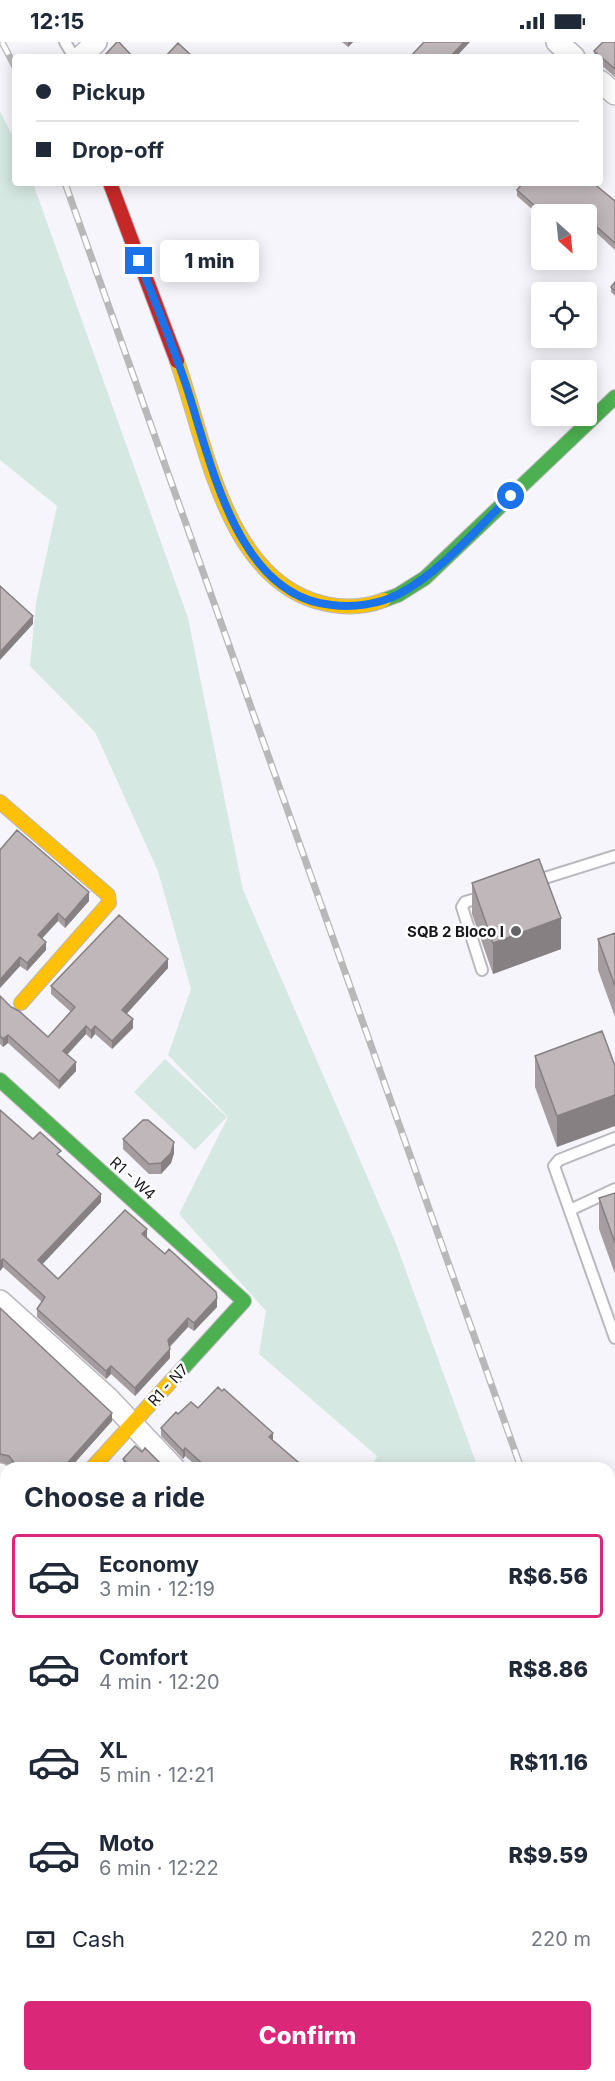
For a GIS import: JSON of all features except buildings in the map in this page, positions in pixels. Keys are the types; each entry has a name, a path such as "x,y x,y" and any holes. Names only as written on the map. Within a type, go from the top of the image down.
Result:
{"main road":[{"path":"111,186 185,381 226,503 247,550 288,592 318,604 342,606 364,604 397,595 425,578 615,397"},
{"path":"2,809 108,895 109,899 109,903 21,1003"},
{"name":"R1 - W4","path":"0,1080 244,1300"},
{"name":"R1 - N7","path":"97,1462 244,1300"}],"street":[{"path":"84,54 96,42"},
{"path":"557,42 571,54"},
{"path":"603,84 615,94"},
{"path":"0,1301 108,1398 168,1462"}],"lane":[{"path":"519,886 615,856"},
{"path":"482,969 462,907 465,902 497,892"},
{"path":"615,1138 555,1163 555,1171 613,1326 615,1338"},
{"path":"570,1210 615,1189"}],"shaded area":[{"path":"0,111 12,135 12,186 34,186 188,618 243,890 395,1241 476,1462 374,1462 377,1456 259,1354 266,1311 179,1214 228,1117 168,1055 191,989 158,871 95,732 30,666 36,603 57,506 0,460"},
{"path":"165,1059 227,1117 195,1150 134,1092"}],"railway":[{"path":"2,42 12,61"},
{"path":"66,186 519,1462"}],"traffic: fast":[{"path":"384,600 398,595 425,578 615,397"},
{"path":"0,1080 244,1301 173,1379"}],"traffic: slow":[{"path":"177,361 225,505 243,540 265,569 292,591 326,604 355,606 384,600"},
{"path":"0,802 108,895 109,903 21,1003"},
{"path":"97,1462 173,1379"}],"traffic: jam":[{"path":"111,186 177,361"}],"place":[{"name":"SQB 2 Bloco I","path":"516,931"}],"route":[{"path":"139,261 185,381 222,494 247,550 288,592 318,604 342,606 364,604 397,595 425,578 511,496"}]}
